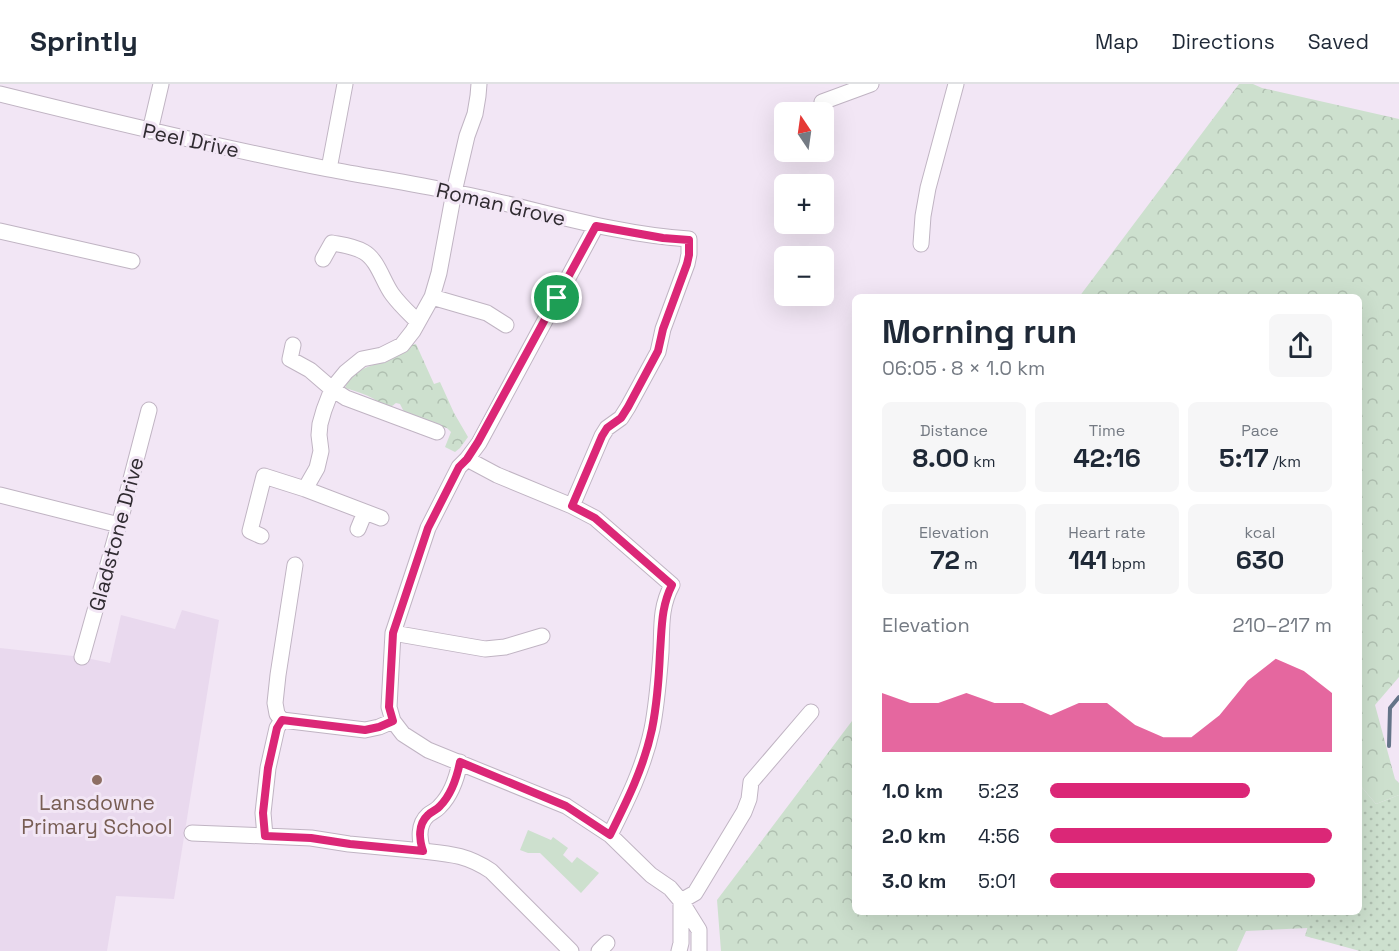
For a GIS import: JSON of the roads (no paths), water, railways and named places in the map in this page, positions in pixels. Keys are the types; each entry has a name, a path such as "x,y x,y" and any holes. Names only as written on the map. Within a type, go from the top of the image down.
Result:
{"street":[{"path":"150,131 161,84"},
{"path":"329,169 345,84"},
{"path":"305,489 317,468 321,451 320,424 332,389 346,372 362,359 382,355 402,345 413,331 432,297 439,273 466,136 475,114 479,84"},
{"path":"822,102 871,84"},
{"path":"921,244 928,188 956,84"},
{"name":"Peel Drive","path":"0,94 150,131 384,179"},
{"name":"Roman Grove","path":"384,179 454,192 596,226 663,238 689,240 687,264 663,329 658,351 621,418 607,428 602,436 572,506"},
{"path":"596,226 478,442 459,467 428,528 393,633 389,707 393,721 403,734 428,750 566,806 610,835 651,875 670,888 681,902 699,930 699,951"},
{"path":"0,231 132,261"},
{"path":"323,259 332,243 354,247 365,252 371,257 391,293 418,322"},
{"path":"432,297 487,313 506,325"},
{"path":"293,345 290,359 310,370 346,398 437,432"},
{"name":"Gladstone Drive","path":"82,657 149,410"},
{"path":"467,459 497,475 595,518 672,585 666,596 663,610 652,729 632,791 610,835"},
{"path":"261,536 250,531 264,476 381,518"},
{"path":"0,495 119,525"},
{"path":"358,529 365,512"},
{"path":"296,565 278,675 275,702 277,714 282,720 365,730 393,721"},
{"path":"393,633 485,649 505,647 542,636"},
{"path":"681,902 695,893 744,812 749,800 751,782 812,712"},
{"path":"265,836 263,813 268,768 277,728 282,720"},
{"path":"423,851 419,839 422,825 429,814 441,805 457,777 460,762"},
{"path":"192,833 311,838 459,855 490,871 571,951"},
{"path":"679,951 681,902"}],"waterway":[{"path":"1389,746 1390,708 1399,697"}],"place":[{"name":"Lansdowne Primary School","path":"97,780"}]}
